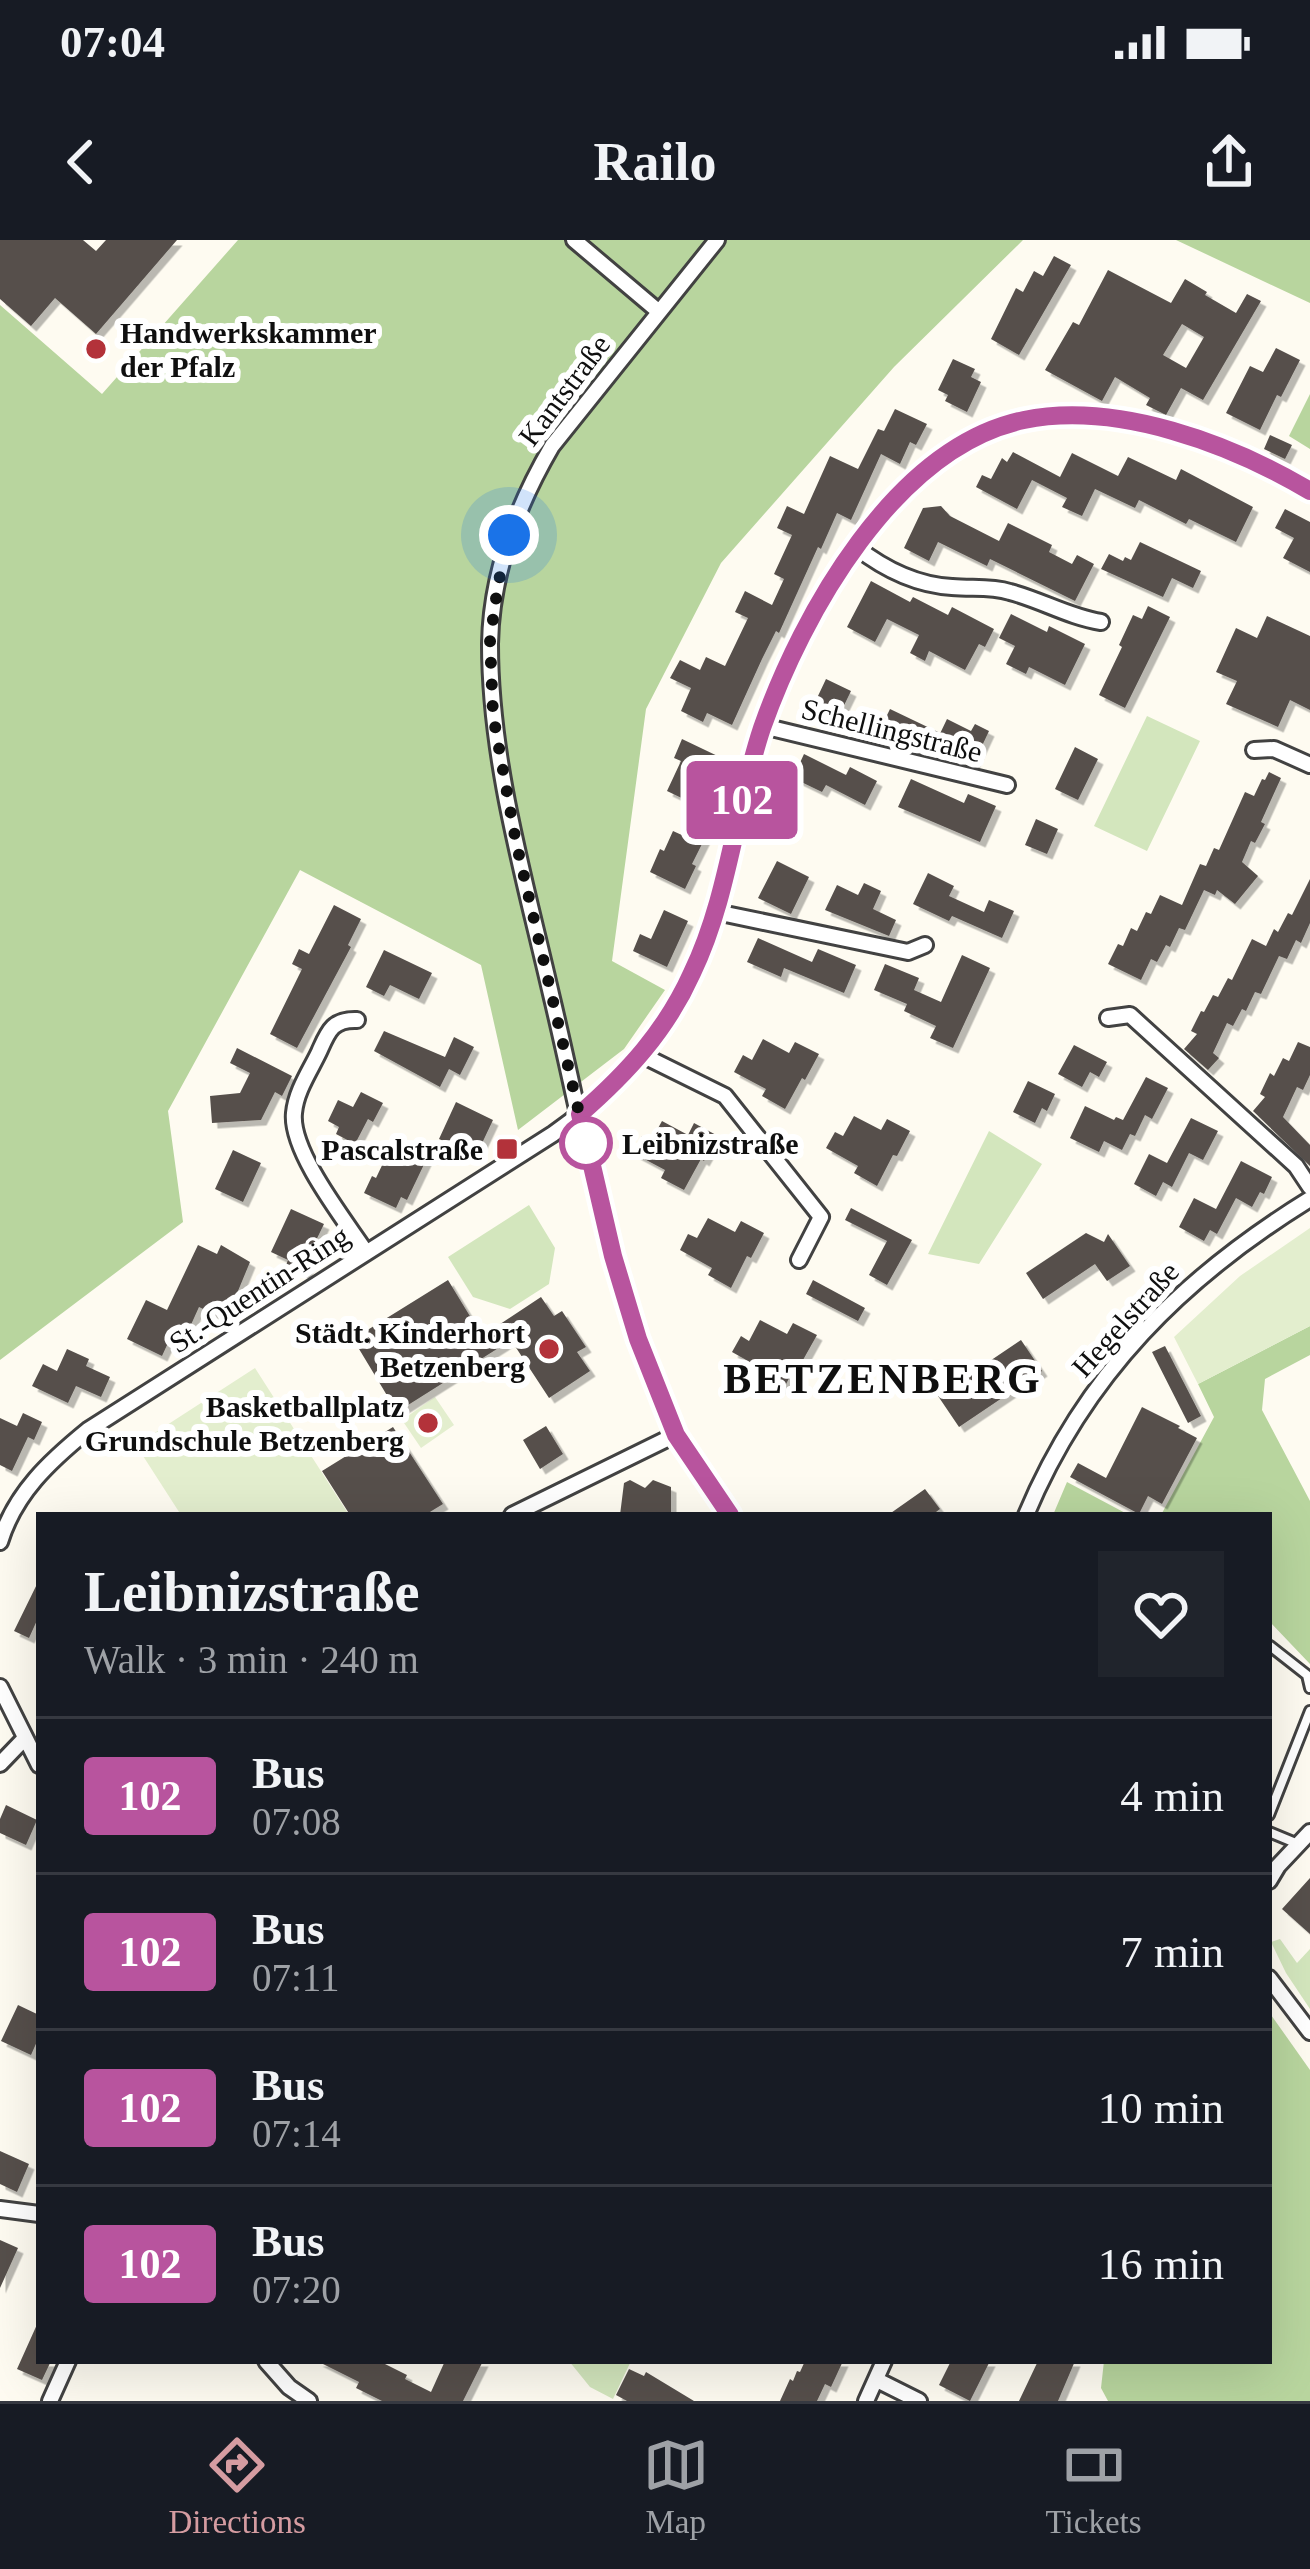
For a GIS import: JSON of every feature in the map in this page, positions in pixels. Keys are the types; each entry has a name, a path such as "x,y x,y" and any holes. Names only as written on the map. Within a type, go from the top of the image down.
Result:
{"street":[{"path":"574,240 658,311"},
{"name":"Kantstraße","path":"717,240 552,446 509,535 490,640 493,715 516,842 613,1256 676,1435 728,1512"},
{"path":"580,1114 641,1055 676,1005 699,958 716,912 763,726 800,641 856,547 936,461 961,445 1021,421 1088,418 1170,431 1226,450 1310,492"},
{"path":"856,547 916,580 1014,592 1101,622"},
{"name":"Schellingstraße","path":"763,726 1007,785"},
{"path":"1254,750 1274,749 1310,766"},
{"path":"716,912 908,952 925,945"},
{"path":"1108,1018 1130,1015 1296,1166 1310,1187"},
{"path":"357,1020 343,1019 332,1025 294,1111 302,1151 366,1252"},
{"path":"641,1055 725,1096 821,1217 799,1260"},
{"name":"St.-Quentin-Ring","path":"0,1542 30,1484 48,1462 88,1430 580,1114"},
{"name":"Hegelstraße","path":"1027,1512 1080,1411 1157,1316 1222,1258 1310,1199"},
{"path":"518,1512 676,1435"},
{"path":"0,1687 36,1759"},
{"path":"0,1764 25,1738"},
{"path":"1272,1876 1310,1832"},
{"path":"1272,1982 1310,2032"},
{"path":"0,2209 36,2214"},
{"path":"50,2401 67,2364"},
{"path":"269,2364 309,2401"},
{"path":"866,2401 883,2364"},
{"path":"877,2380 919,2401"}],"lane":[{"path":"1272,1648 1306,1676 1310,1688"},
{"path":"1272,1807 1310,1712"},
{"path":"1272,1833 1298,1844"}],"green space":[{"path":"238,240 1023,240 894,367 721,563 646,709 612,961 665,990 624,1049 518,1130 481,965 300,870 168,1111 183,1222 0,1360 0,305 102,394"},
{"path":"1176,240 1310,240 1310,303"},
{"path":"1310,394 1310,449 1289,436"},
{"path":"1147,716 1200,741 1147,851 1094,826"},
{"path":"989,1131 1042,1164 979,1264 928,1254"},
{"path":"529,1205 555,1248 549,1284 510,1309 473,1297 448,1257"},
{"path":"1310,1228 1310,1326 1198,1384 1174,1337 1240,1276"},
{"path":"1310,1326 1310,1355 1265,1379 1262,1410 1310,1501 1310,1664 1272,1624 1272,1512 1163,1512 1214,1417 1198,1384"},
{"path":"255,1368 347,1512 179,1512 136,1445"},
{"name":"Basketballplatz Grundschule Betzenberg","path":"435,1397 454,1425 421,1448 402,1420"},
{"path":"1067,1482 1123,1512 1054,1512"},
{"path":"1280,1939 1297,1963 1310,1949 1310,2009 1286,1973 1272,1942"},
{"path":"1272,2016 1310,2070 1310,2401 1108,2401 1101,2388 1104,2364 1272,2364"},
{"path":"571,2364 630,2364 613,2399 590,2387"}],"building":[{"path":"0,240 83,240 96,251 106,240 177,240 96,334 55,298 31,326 0,299"},
{"path":"1054,256 1071,265 1019,355 991,339 1016,288 1023,292 1034,271 1043,276"},
{"path":"1108,270 1171,303 1185,279 1236,313 1247,294 1261,301 1203,400 1181,388 1166,415 1146,405 1150,398 1115,377 1102,401 1045,370 1073,322 1079,325","holes":["1182,324 1204,337 1186,368 1163,355"]},
{"path":"1276,348 1300,360 1260,430 1226,413 1250,366 1263,372"},
{"path":"953,359 975,369 971,377 981,382 967,412 945,401 948,395 938,390"},
{"path":"895,409 927,424 916,445 910,442 900,464 881,454 851,520 837,513 732,725 707,713 703,722 681,711 691,688 670,678 680,660 700,670 706,657 725,666 748,618 735,612 745,591 772,605 784,579 774,574 792,535 777,528 787,506 804,514 830,456 858,469 878,429 884,431"},
{"path":"1270,435 1292,445 1285,459 1264,449"},
{"path":"1013,452 1060,477 1072,453 1118,476 1128,457 1176,480 1181,469 1253,507 1236,542 1139,500 1135,508 1095,489 1082,516 1062,507 1067,498 1032,480 1017,509 976,487 982,475 991,479 1002,458 1007,462"},
{"path":"941,506 950,516 999,541 1008,523 1052,545 1049,552 1072,564 1077,555 1094,564 1075,601 990,559 987,566 938,542 929,561 904,548 923,508"},
{"path":"1285,509 1310,522 1310,572 1283,558 1294,538 1275,528"},
{"path":"1140,542 1201,571 1193,588 1172,578 1163,597 1101,569 1109,554 1131,560"},
{"path":"871,581 910,602 913,597 948,615 952,607 994,629 965,670 929,651 925,661 910,653 919,635 887,619 875,642 847,627"},
{"path":"1148,606 1170,617 1125,708 1099,695 1133,615 1142,619"},
{"path":"1011,614 1085,644 1065,685 1029,667 1026,674 1006,664 1015,646 999,638"},
{"path":"1267,616 1310,636 1310,710 1290,700 1278,727 1226,704 1237,681 1216,672 1236,628 1257,638"},
{"path":"826,679 851,691 834,726 809,715"},
{"path":"890,709 938,732 927,754 877,736"},
{"path":"947,719 971,731 975,724 989,731 974,763 935,744"},
{"path":"682,739 726,760 710,793 724,800 692,864 696,866 685,889 650,872 673,831 684,836 695,812 689,809 692,803 667,791 681,761 674,758"},
{"path":"1075,747 1098,759 1078,800 1055,789"},
{"path":"804,754 846,775 850,767 877,781 865,805 826,785 822,792 793,778"},
{"path":"1269,772 1281,778 1261,822 1265,824 1242,862 1258,876 1235,904 1217,890 1215,895 1204,890 1185,930 1179,928 1157,962 1151,959 1141,980 1108,964 1131,928 1137,931 1146,912 1151,914 1160,895 1182,905 1200,864 1206,866 1214,848 1219,850 1245,792 1254,796"},
{"path":"911,779 964,803 968,794 996,806 980,842 898,807"},
{"path":"1036,819 1058,829 1047,854 1025,845"},
{"path":"777,861 809,877 791,914 758,898"},
{"path":"928,873 954,886 949,896 984,912 989,900 1014,911 1002,938 913,904"},
{"path":"1310,879 1310,923 1301,943 1296,940 1287,959 1279,956 1261,994 1255,992 1233,1026 1227,1023 1213,1053 1219,1058 1208,1070 1184,1049 1197,1034 1191,1031 1201,1011 1213,995 1218,997 1228,978 1232,980 1252,939 1266,946 1274,929 1278,932"},
{"path":"864,883 881,891 873,909 896,920 889,936 825,910 837,885 858,895"},
{"path":"334,905 361,919 297,1048 270,1034 302,969 292,964 299,949 309,954"},
{"path":"664,910 688,921 667,967 633,951 640,934 651,939"},
{"path":"758,938 812,962 818,949 856,965 844,993 784,968 781,977 747,962"},
{"path":"384,950 432,973 419,999 390,985 384,996 366,987"},
{"path":"962,955 990,968 953,1048 930,1038 936,1026 904,1011 907,1004 874,990 885,964 919,978 914,990 941,1002"},
{"path":"384,1031 445,1057 454,1037 474,1047 460,1075 449,1069 440,1087 374,1051"},
{"path":"763,1039 789,1053 795,1042 819,1054 785,1109 762,1096 766,1089 734,1072 743,1055 752,1060"},
{"path":"1298,1042 1310,1047 1310,1075 1303,1090 1297,1087 1283,1117 1310,1145 1310,1166 1253,1111 1265,1097 1260,1094 1270,1073 1274,1076 1283,1058 1289,1061"},
{"path":"1074,1045 1107,1062 1099,1077 1090,1072 1082,1087 1058,1074"},
{"path":"237,1048 292,1076 282,1096 275,1092 261,1120 212,1123 210,1096 240,1093 250,1073 230,1063"},
{"path":"1146,1077 1168,1088 1152,1119 1145,1115 1122,1150 1104,1141 1099,1152 1070,1138 1085,1106 1123,1120"},
{"path":"1028,1081 1055,1094 1035,1123 1013,1112"},
{"path":"361,1092 383,1103 355,1144 336,1134 339,1127 328,1121 338,1100 353,1107"},
{"path":"456,1102 493,1120 476,1156 439,1139"},
{"path":"854,1116 881,1130 887,1119 910,1131 877,1186 854,1173 858,1166 826,1148 835,1132 843,1136"},
{"path":"1191,1118 1218,1131 1203,1160 1189,1153 1172,1187 1163,1182 1156,1196 1134,1184 1149,1154 1167,1163"},
{"path":"662,1121 688,1135 694,1123 718,1136 684,1190 661,1178 665,1170 633,1153 642,1136 651,1141"},
{"path":"395,1138 429,1154 407,1200 401,1197 396,1208 364,1193"},
{"path":"233,1150 261,1163 243,1202 215,1189"},
{"path":"1241,1161 1272,1177 1252,1207 1236,1198 1217,1234 1210,1230 1204,1241 1179,1227 1194,1198 1216,1209"},
{"path":"851,1208 912,1240 887,1285 869,1275 887,1241 845,1220"},
{"path":"291,1209 324,1224 305,1274 271,1252"},
{"path":"708,1218 735,1232 741,1221 764,1233 731,1288 708,1275 712,1268 680,1250 688,1234 697,1238"},
{"path":"1086,1233 1104,1242 1108,1234 1130,1266 1107,1281 1095,1264 1043,1299 1026,1273"},
{"path":"198,1245 217,1254 221,1245 250,1262 226,1320 199,1307 185,1338 173,1332 162,1356 127,1339 146,1300 167,1310"},
{"path":"448,1280 482,1336 541,1297 554,1316 562,1311 586,1347 577,1352 590,1371 549,1398 511,1340 397,1412 353,1339"},
{"path":"813,1280 865,1308 858,1321 806,1294"},
{"path":"760,1320 787,1334 793,1323 817,1335 783,1390 760,1377 764,1370 732,1352 741,1336 749,1341"},
{"path":"1021,1340 1042,1371 959,1427 938,1396"},
{"path":"1165,1346 1201,1416 1188,1423 1152,1352"},
{"path":"67,1349 89,1359 86,1366 110,1377 101,1397 76,1386 68,1403 32,1386 43,1364 57,1371"},
{"path":"1142,1407 1197,1438 1162,1504 1148,1496 1140,1512 1135,1512 1070,1477 1078,1463 1106,1478"},
{"path":"23,1413 42,1422 34,1440 28,1437 12,1471 0,1465 0,1418 17,1426"},
{"path":"546,1426 563,1454 540,1469 523,1440"},
{"path":"393,1427 443,1504 430,1512 348,1512 322,1471"},
{"path":"630,1480 645,1488 653,1480 671,1487 671,1512 620,1512 624,1483"},
{"path":"925,1489 940,1509 936,1512 892,1512"},
{"path":"36,1586 36,1623 29,1638 14,1631"},
{"path":"6,1805 36,1820 26,1845 0,1833"},
{"path":"1310,1878 1310,1934 1282,1909"},
{"path":"18,2005 36,2014 36,2044 31,2055 1,2041"},
{"path":"0,2151 29,2164 17,2192 0,2184"},
{"path":"0,2240 18,2248 0,2288"},
{"path":"36,2327 36,2364 50,2364 42,2380 17,2369"},
{"path":"323,2364 385,2364 431,2392 444,2364 482,2364 463,2401 382,2401 356,2388 359,2382"},
{"path":"804,2364 842,2364 831,2387 825,2384 817,2401 780,2401 790,2379"},
{"path":"950,2364 988,2364 970,2401 939,2385"},
{"path":"1037,2364 1074,2364 1058,2401 1019,2401"},
{"path":"629,2369 644,2376 646,2372 694,2401 627,2401 616,2395"}],"bus line":[{"name":"102","path":"728,1512 676,1435 638,1339 580,1114 650,1046 692,974 716,912 763,726 819,606 879,518 936,461 961,445 1021,421 1104,419 1170,431 1251,460 1310,491"}],"place":[{"name":"Handwerkskammer der Pfalz","path":"96,349"},
{"name":"Leibnizstraße","path":"586,1143"},
{"name":"Pascalstraße","path":"507,1149"},
{"name":"Städt. Kinderhort Betzenberg","path":"549,1349"},
{"name":"Basketballplatz Grundschule Betzenberg","path":"428,1423"}],"district":[{"name":"BETZENBERG","path":"883,1379"}],"route":[{"path":"509,535 490,640 493,715 516,842 586,1143"}]}
